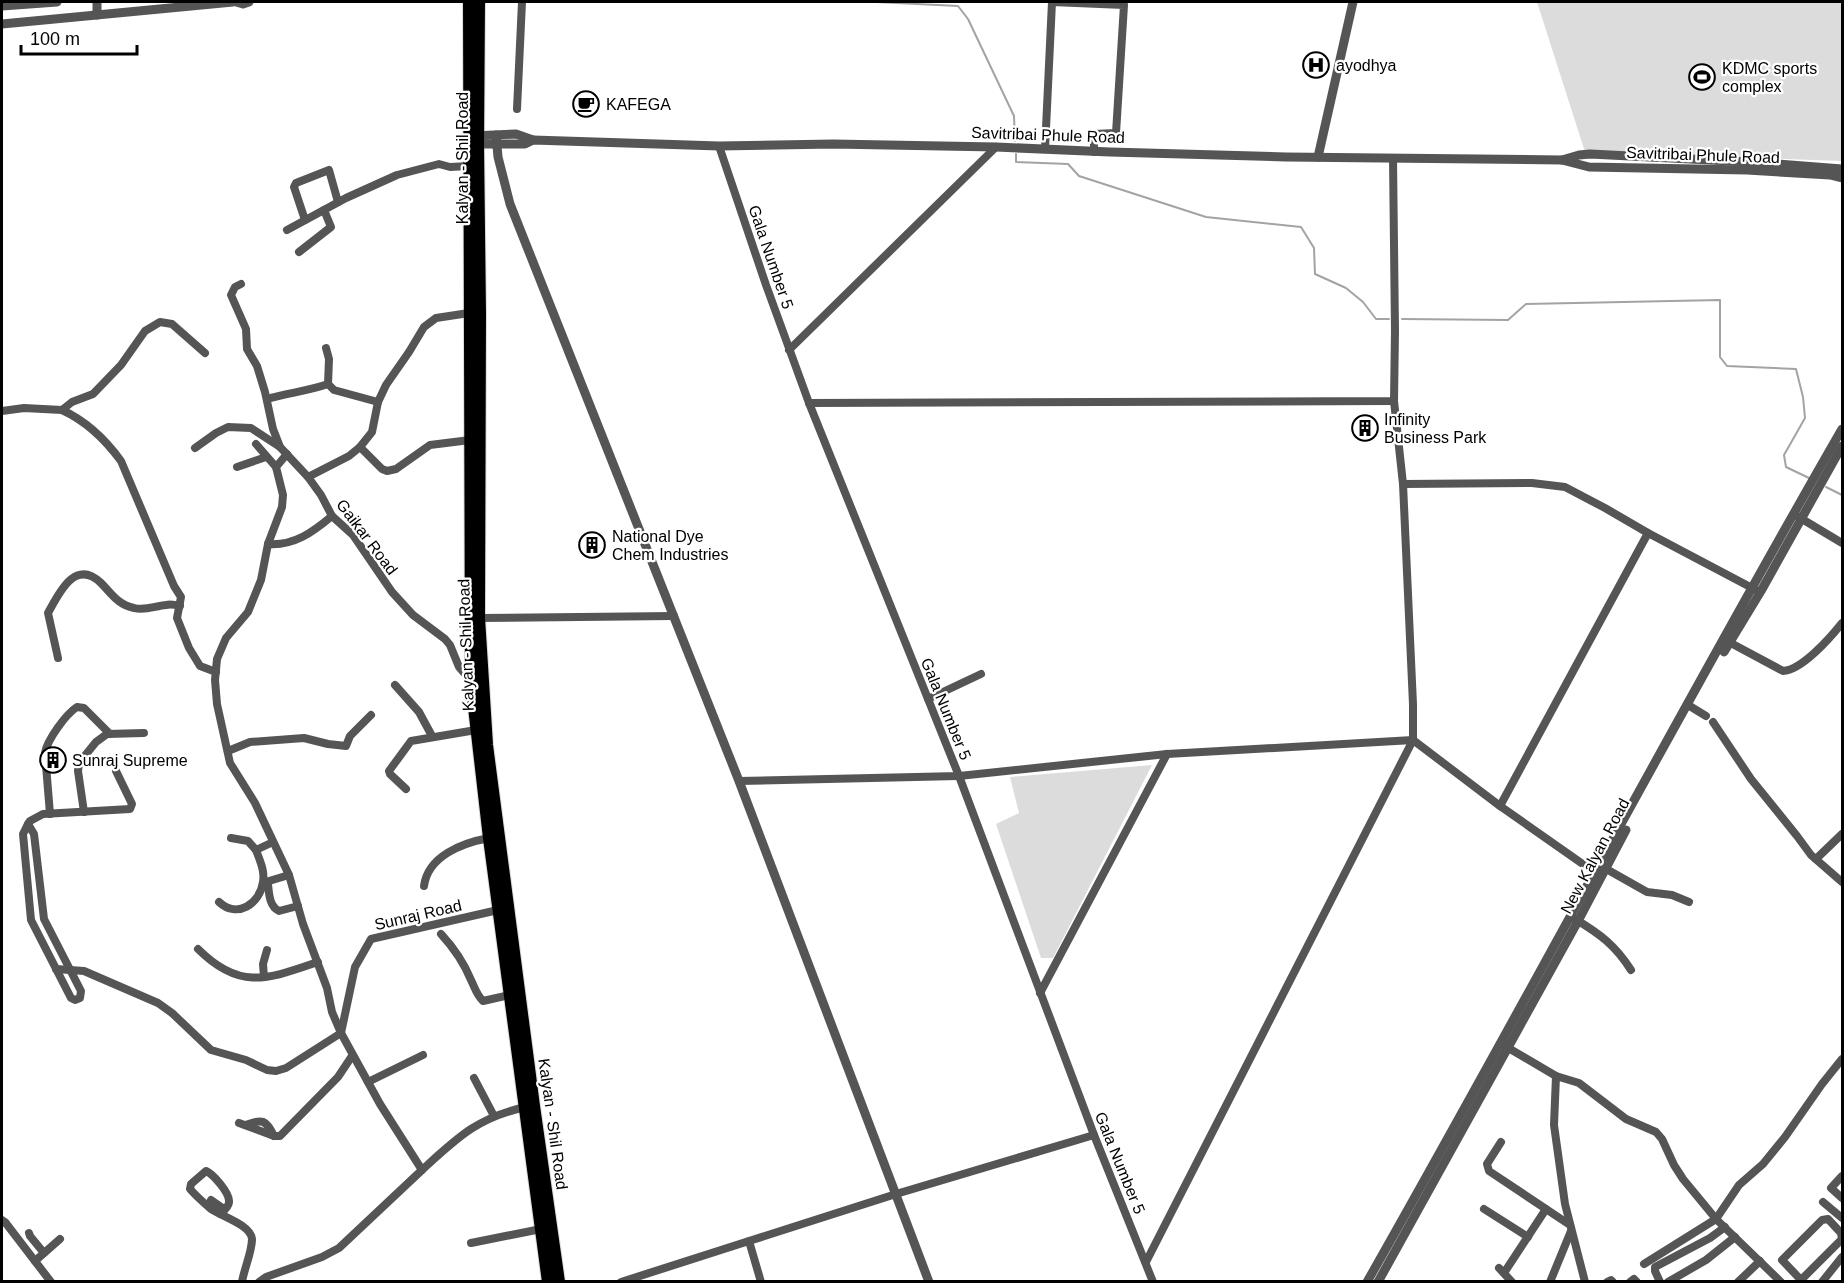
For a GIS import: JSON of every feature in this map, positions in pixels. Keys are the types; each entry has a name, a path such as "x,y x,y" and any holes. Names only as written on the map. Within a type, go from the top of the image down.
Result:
{"main road":[{"name":"Kalyan - Shil Road","path":"469,2 480,618 476,730 510,995 559,1281"},
{"name":"Kalyan - Shil Road","path":"479,2 473,140 469,166 470,313 475,394 470,440 477,681 487,745 548,1281"}],"street":[{"path":"2,6 57,2"},
{"path":"97,2 97,15"},
{"path":"2,24 97,15 153,6 249,2"},
{"path":"518,109 522,2"},
{"path":"1044,149 1052,2 1124,5 1116,133 1094,134 1094,152"},
{"path":"1318,157 1353,2"},
{"name":"Savitribai Phule Road","path":"473,140 516,134 533,140 719,146 833,144 996,147 1094,152 1562,160 1590,167 1817,171 1842,169"},
{"path":"496,135 499,145 498,157 510,204 739,781 929,1281"},
{"name":"Savitribai Phule Road","path":"473,140 499,145 525,144 533,140"},
{"name":"Gala Number 5","path":"719,146 809,403 959,776 1094,1135 1153,1281"},
{"path":"789,350 996,147"},
{"path":"1146,1262 1413,740 1403,484 1394,401 1393,158"},
{"path":"287,230 338,202 397,175 439,164 450,167 469,166"},
{"path":"305,220 294,187 296,183 329,170 338,202"},
{"name":"Savitribai Phule Road","path":"1817,171 1842,178"},
{"path":"299,252 331,227 324,210"},
{"path":"240,284 235,287 231,295 246,330 247,349 257,366 273,429 280,447"},
{"path":"308,477 349,456 372,432 378,402 386,385 424,327 435,318 470,313"},
{"path":"62,410 72,402 93,394 121,364 145,331 160,322 172,324 205,353"},
{"path":"326,348 328,384 334,390 378,402"},
{"path":"267,399 328,384"},
{"path":"809,403 1394,401"},
{"path":"2,411 24,408 62,410 87,425 111,447 121,460 174,586 181,597 177,618 189,648 200,666 216,672"},
{"name":"Gaikar Road","path":"195,448 228,427 251,428 280,447 308,477 332,516 353,535 402,604 412,615 445,639 459,667 477,681"},
{"name":"New Kalyan Road","path":"1630,815 1636,798 1727,642 1756,590 1793,514 1842,429"},
{"path":"360,447 382,469 387,471 396,469 430,445 470,440"},
{"path":"256,444 276,467 283,495 282,507 268,544 261,580 248,612 226,638 217,659 217,704 230,763 255,803 289,875 327,988 332,1012 341,1033 352,1056 422,1170"},
{"name":"New Kalyan Road","path":"1756,590 1802,519 1842,446"},
{"path":"276,467 287,454"},
{"path":"237,467 266,457"},
{"path":"1403,484 1532,483 1565,487 1756,590"},
{"path":"1793,514 1842,543"},
{"path":"268,544 279,545 312,533 332,516"},
{"path":"1500,806 1648,533"},
{"path":"58,658 48,613 66,583 77,574 89,574 100,582 119,603 134,609 168,604 180,606"},
{"path":"480,618 674,616"},
{"path":"1727,642 1783,671 1790,671 1804,661 1842,623"},
{"path":"928,699 981,674"},
{"path":"395,685 419,712 432,736"},
{"path":"51,814 45,753 47,744 69,713 77,706 84,708 110,734"},
{"path":"1690,706 1706,716"},
{"name":"New Kalyan Road","path":"1630,815 1690,706"},
{"path":"228,751 250,742 304,738 346,746 351,736 371,715"},
{"path":"1713,722 1751,779 1811,855 1842,882"},
{"path":"406,789 389,771 411,741 476,730"},
{"path":"84,812 78,767 96,742 101,737 110,734 144,733"},
{"path":"739,781 959,776 1167,754 1413,740 1500,806 1600,871 1647,892 1672,895 1689,902"},
{"path":"1040,993 1167,754"},
{"path":"28,824 34,834 46,924 81,991 80,998 75,1000 71,998 31,920 23,834 28,824 43,814 132,808 116,771"},
{"path":"1378,1281 1403,1228 1630,815"},
{"path":"1816,859 1842,834"},
{"path":"219,902 235,910 248,907 256,901 263,881 263,871 256,850 248,841 231,838"},
{"path":"424,886 425,876 442,856 473,841 489,838"},
{"path":"256,850 273,842"},
{"path":"289,875 269,881 271,903 279,910 298,906"},
{"path":"30,909 42,907"},
{"name":"Sunraj Road","path":"341,1033 355,967 371,939 498,910"},
{"path":"1574,919 1601,934 1631,970"},
{"path":"35,929 46,924"},
{"path":"441,934 458,956 477,995 483,1001 510,995"},
{"path":"198,949 214,964 231,973 252,979 279,975 318,962"},
{"path":"264,977 263,964 267,950"},
{"path":"56,969 84,971 158,1003 172,1013 211,1050 246,1060 267,1070 276,1071 286,1068 341,1033"},
{"path":"1504,1045 1556,1076 1579,1083 1626,1119 1656,1132 1662,1138 1683,1179 1716,1219 1781,1281"},
{"path":"368,1082 423,1055"},
{"path":"242,1124 274,1136 280,1136 338,1077 352,1056"},
{"path":"1644,1264 1716,1219 1739,1185 1763,1164 1785,1137 1842,1059"},
{"path":"1556,1076 1554,1125 1565,1204 1585,1281"},
{"path":"474,1077 494,1116"},
{"path":"259,1281 322,1257 339,1248 462,1134 494,1116 529,1107"},
{"path":"621,1281 896,1194 1094,1135"},
{"path":"1501,1142 1487,1164 1487,1169 1570,1228"},
{"path":"222,1212 229,1202 228,1199 218,1180 206,1171 191,1184 190,1189 210,1208 222,1212 244,1226 250,1233 252,1240 242,1281"},
{"path":"1842,1176 1831,1188 1842,1198"},
{"path":"211,1200 222,1212"},
{"path":"1823,1202 1842,1218"},
{"path":"1484,1209 1528,1236"},
{"path":"1512,1281 1502,1270 1546,1209"},
{"path":"1771,1271 1782,1260 1822,1220 1828,1219 1841,1233 1842,1239 1800,1281 1782,1260"},
{"path":"2,1220 51,1281"},
{"path":"1660,1281 1655,1267 1710,1238 1725,1227"},
{"path":"1367,1281 1403,1228"},
{"path":"1550,1281 1570,1228"},
{"path":"471,1243 542,1229"},
{"path":"29,1233 44,1253"},
{"path":"1668,1281 1706,1260 1735,1237"},
{"path":"35,1261 60,1239"},
{"path":"749,1241 759,1280"},
{"path":"29,1252 37,1245"},
{"path":"1822,1281 1842,1257"},
{"path":"1738,1281 1760,1261"},
{"path":"1630,1281 1635,1279 1637,1281"},
{"path":"1607,1281 1613,1281"}],"shaded area":[{"name":"KDMC sports complex","path":"1537,2 1842,2 1842,161 1585,152"},
{"path":"1152,765 1053,958 1041,958 996,824 1019,813 1010,777"}],"waterway":[{"path":"876,2 958,6 968,19 1014,116 1015,141"},
{"path":"1016,154 1016,162 1068,164 1079,176 1206,217 1301,227 1314,248 1315,274 1346,288 1363,302 1376,319 1389,319"},
{"path":"1402,319 1508,320 1526,304 1720,300 1720,357 1727,366 1796,369 1803,397 1805,418 1784,455 1786,467 1809,478"},
{"path":"1826,487 1842,495"}],"place":[{"name":"ayodhya","path":"1316,65"},
{"name":"KDMC sports complex","path":"1702,77"},
{"name":"KAFEGA","path":"586,104"},
{"name":"Infinity Business Park","path":"1365,428"},
{"name":"National Dye Chem Industries","path":"592,545"},
{"name":"Sunraj Supreme","path":"53,760"}]}
